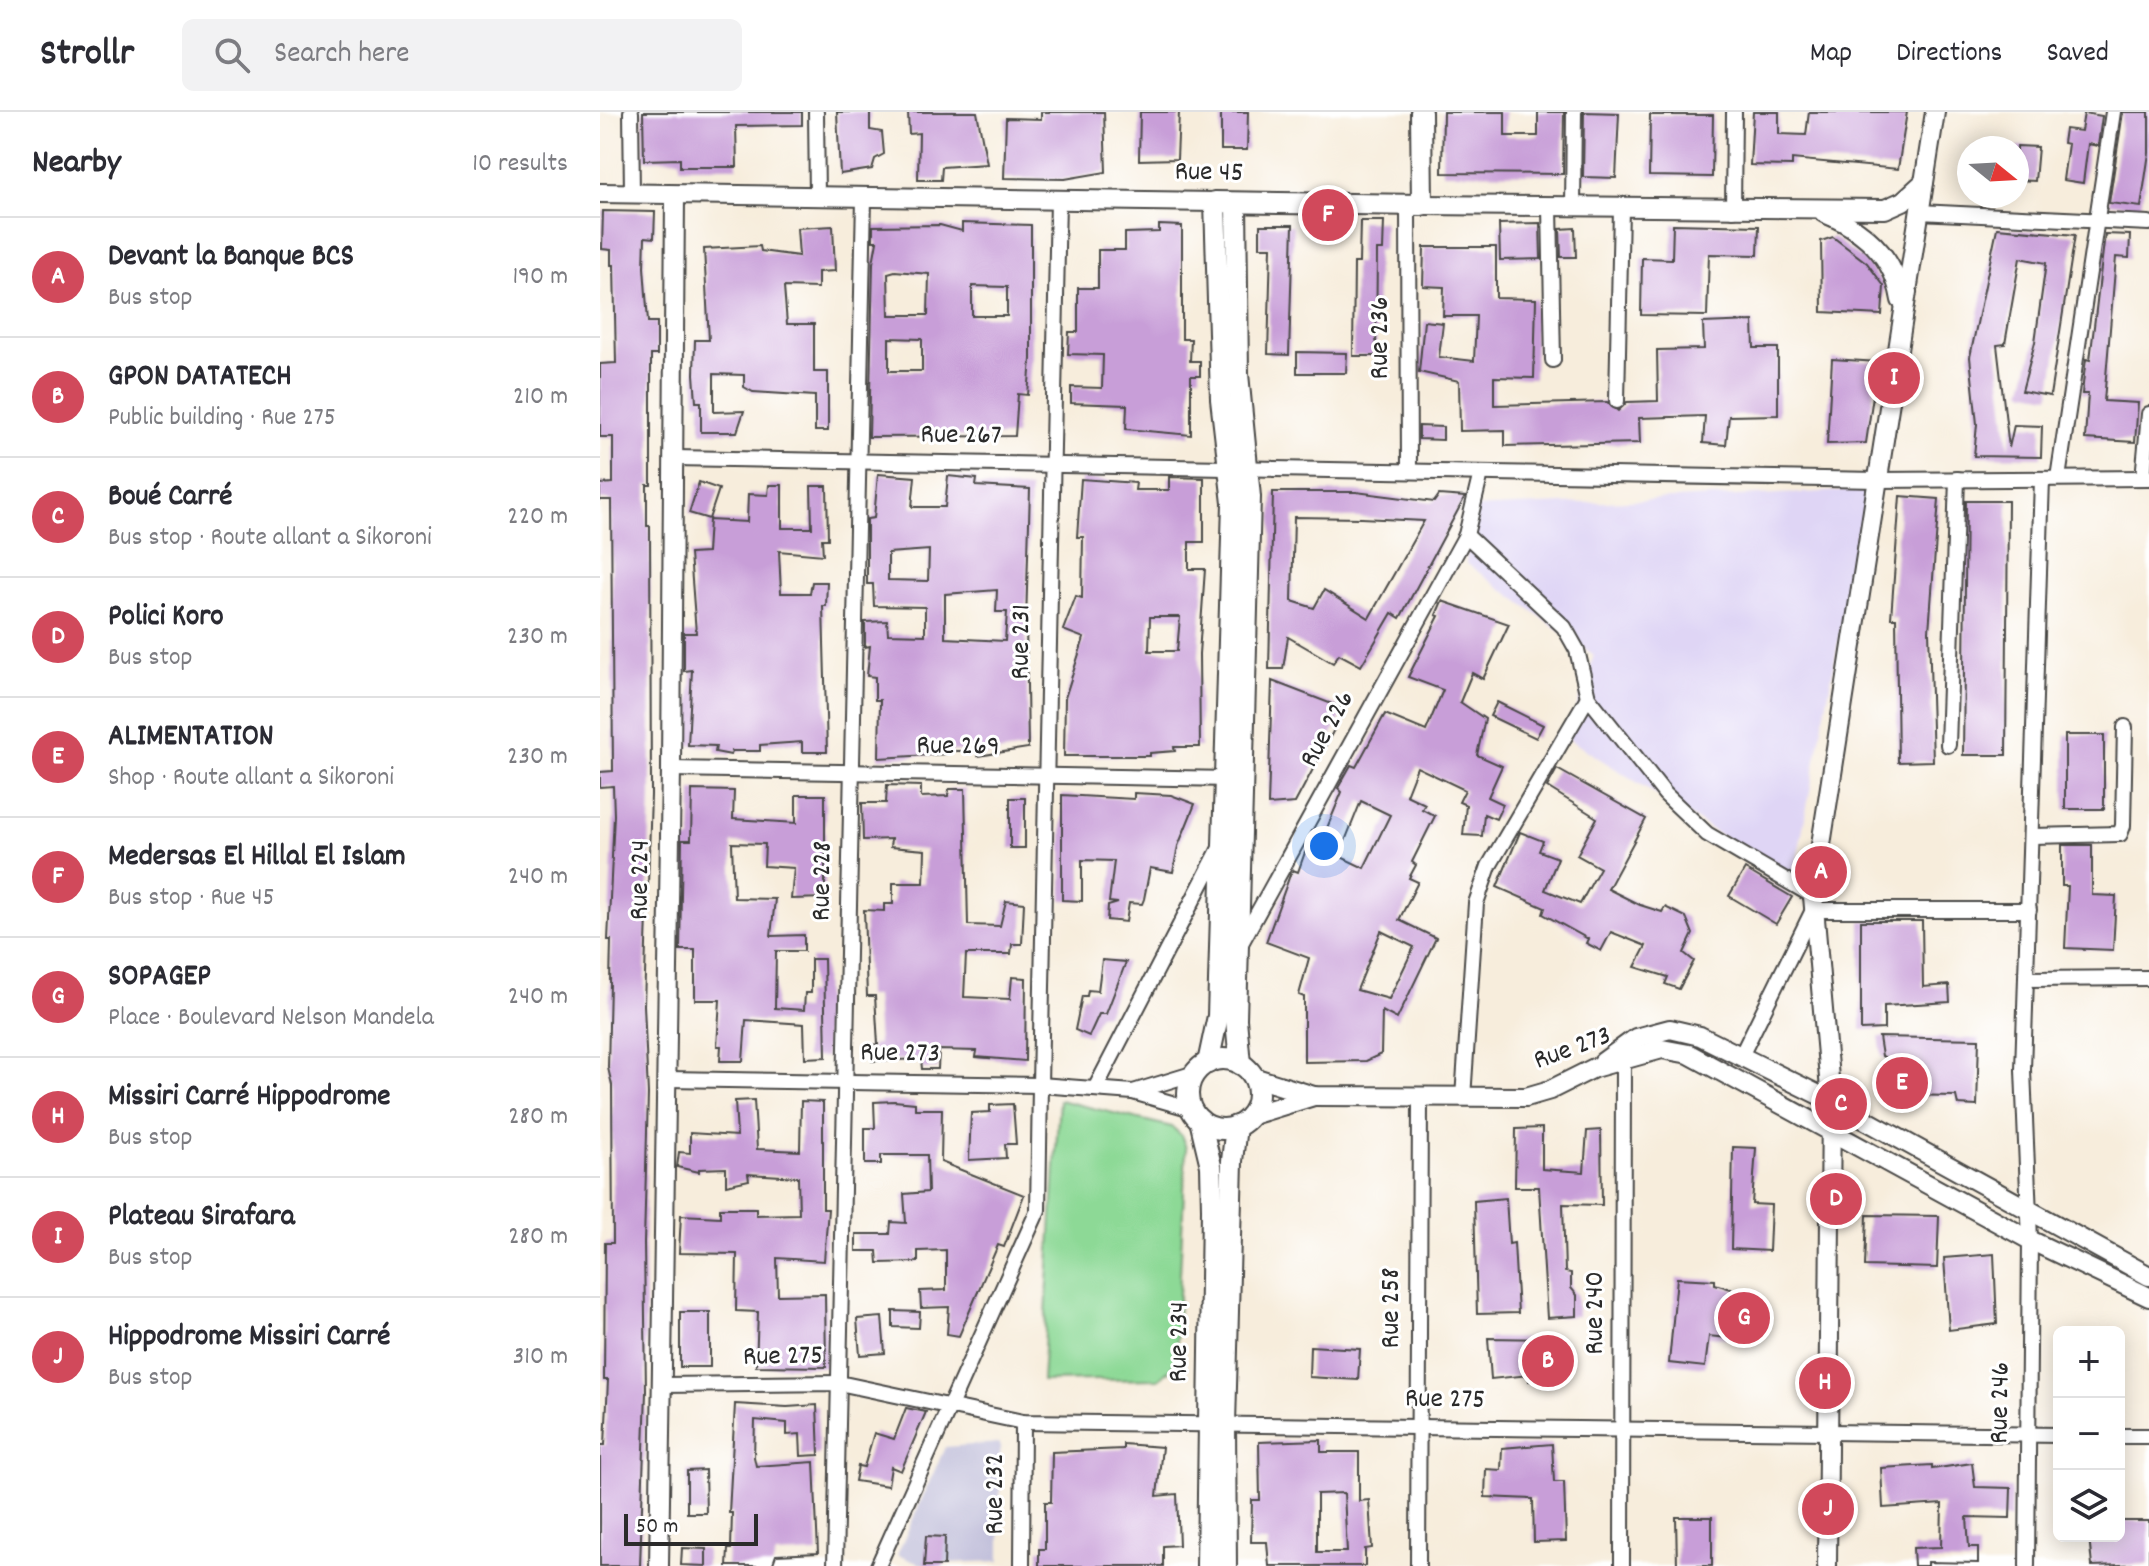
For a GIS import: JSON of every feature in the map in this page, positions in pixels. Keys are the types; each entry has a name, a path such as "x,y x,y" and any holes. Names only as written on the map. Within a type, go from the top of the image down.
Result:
{"main road":[{"path":"1415,205 1421,112"},
{"path":"1226,202 1221,399 1239,468 1233,503 1238,949 1236,1019 1247,1070 1257,1093 1243,1121 1217,1128 1196,1114 1189,1087 1201,1068 1218,1016 1224,841 1235,779"},
{"name":"Rue 45","path":"1226,202 1415,205"},
{"path":"1201,1068 1224,1059 1247,1070"},
{"name":"Rue 234","path":"1196,1114 1211,1181 1216,1424 1226,1566"},
{"name":"Rue 234","path":"1207,1566 1232,1161 1243,1121"}],"street":[{"path":"631,112 632,193"},
{"path":"816,112 817,197"},
{"path":"1573,207 1574,112"},
{"path":"1733,210 1734,112"},
{"path":"1827,1566 1831,1101 1813,903 1902,310 1935,112"},
{"name":"Rue 246","path":"2027,1566 2030,1240 2026,1210 2023,1070 2050,478 2113,112"},
{"name":"Rue 45","path":"1415,205 1818,211 1885,209 1903,201 1924,182"},
{"name":"Rue 45","path":"600,193 1226,202"},
{"name":"Rue 224","path":"659,1566 671,769 675,195"},
{"name":"Rue 228","path":"835,1566 864,198"},
{"name":"Rue 231","path":"878,1566 1038,1210 1041,1188 1040,1085 1058,200"},
{"name":"Rue 236","path":"1409,471 1415,205"},
{"path":"1550,207 1553,360"},
{"path":"1617,401 1621,208"},
{"path":"1818,211 1848,223 1881,251 1897,279 1902,310"},
{"path":"1919,212 2149,223"},
{"path":"2146,478 2149,414"},
{"name":"Rue 267","path":"674,458 1878,480 2146,478"},
{"name":"Rue 226","path":"1238,949 1466,535 1481,473"},
{"path":"1948,745 1957,479"},
{"path":"1466,535 1564,627 1577,650 1588,697 1665,794 1707,834 1813,903 2029,910"},
{"path":"1463,1098 1476,903 1489,866 1588,697"},
{"path":"2032,836 2120,834 2123,826 2125,727"},
{"name":"Rue 269","path":"671,769 1235,779"},
{"path":"1095,1089 1224,841"},
{"path":"1741,1056 1813,903"},
{"path":"2026,979 2149,978"},
{"path":"1623,1054 1636,1038 1670,1029 1700,1036 1831,1101 2149,1276"},
{"name":"Rue 273","path":"1247,1070 1314,1096 1420,1099 1526,1097 1550,1090 1623,1054 1662,1049 1689,1054 2030,1240 2149,1297"},
{"name":"Rue 240","path":"1622,1566 1623,1054"},
{"name":"Rue 273","path":"1133,1092 1201,1068"},
{"name":"Rue 273","path":"667,1079 1040,1085 1133,1092 1196,1114"},
{"name":"Rue 273","path":"1243,1121 1314,1096"},
{"name":"Rue 258","path":"1418,1566 1420,1099"},
{"name":"Rue 275","path":"662,1385 839,1383 1023,1422 2053,1435"},
{"name":"Rue 232","path":"1022,1566 1023,1422"},
{"path":"2125,1436 2149,1436"}],"shaded area":[{"path":"1867,490 1793,881 1567,738 1594,655 1466,563 1473,508"},
{"path":"1000,1443 1000,1561 920,1564 897,1555 945,1447"}],"green space":[{"path":"1059,1100 1172,1127 1181,1135 1186,1148 1176,1359 1170,1370 1158,1379 1042,1381"}],"building":[{"path":"643,112 802,112 802,125 736,126 737,167 680,167 680,159 644,160"},
{"path":"837,112 870,112 870,130 882,132 884,154 875,159 872,169 840,174"},
{"path":"908,112 977,112 987,164 942,167 941,180 918,180 919,133 909,134"},
{"path":"1041,112 1104,112 1106,172 1065,179 1004,178 1006,118 1041,119"},
{"path":"1140,112 1179,112 1177,159 1139,160"},
{"path":"1221,112 1248,112 1247,150 1221,150"},
{"path":"1443,112 1505,112 1505,136 1538,136 1538,112 1564,112 1563,174 1442,173"},
{"path":"1584,112 1619,113 1616,178 1583,177"},
{"path":"1753,112 1779,112 1779,134 1806,135 1809,112 1907,112 1898,169 1792,159 1792,166 1750,165"},
{"path":"2123,112 2149,112 2149,153 2141,207 2109,203"},
{"path":"2084,113 2102,116 2098,146 2088,144 2083,183 2063,180 2068,144 2063,143 2065,129 2081,131"},
{"path":"1650,115 1713,115 1712,177 1649,176"},
{"path":"2029,147 2038,147 2035,181 2029,181"},
{"path":"603,211 655,212 654,238 645,237 644,267 648,322 657,322 657,355 651,355 651,485 647,485 647,526 650,526 651,795 644,1005 648,1094 644,1243 646,1391 640,1566 600,1566 600,1445 605,1445 608,1380 604,1380 605,1243 613,1243 612,1085 608,1068 611,940 608,940 614,815 613,786 600,787 600,772 613,771 611,500 600,500 600,484 613,483 613,437 600,437 600,364 616,363 614,265 611,265 611,250 602,249"},
{"path":"1360,221 1384,221 1383,250 1377,250 1376,356 1353,356 1354,263 1359,263"},
{"path":"962,223 1031,225 1031,359 1028,395 1018,394 1015,436 869,437 873,263 877,241 873,241 873,226 940,225 962,231","holes":["888,273 929,274 928,315 889,315","972,286 1007,287 1007,316 972,316","889,338 922,339 922,371 889,371"]},
{"path":"1540,223 1541,259 1500,260 1499,224"},
{"path":"1673,224 1759,226 1758,255 1709,254 1707,316 1641,315 1642,258 1672,259"},
{"path":"1159,225 1182,226 1182,339 1191,339 1190,361 1200,361 1200,376 1191,376 1191,435 1126,429 1127,405 1071,403 1071,387 1102,388 1103,355 1068,354 1069,332 1078,332 1078,288 1098,288 1098,250 1125,250 1125,233 1159,232"},
{"path":"1260,225 1293,225 1289,355 1268,354 1271,247 1260,247"},
{"path":"833,226 835,271 818,272 818,288 784,287 787,324 814,324 814,372 828,372 828,431 815,431 815,396 753,392 744,387 744,375 714,374 714,412 744,411 737,432 701,432 701,402 696,402 694,374 695,340 709,340 704,249 760,246 761,251 799,256 797,228"},
{"path":"1575,228 1576,257 1561,257 1560,229"},
{"path":"1997,228 2075,235 2050,396 2022,391 2035,342 2046,263 2020,258 2005,344 1997,345 2009,448 2014,425 2042,426 2041,457 1974,456 1977,424 1970,357"},
{"path":"2105,234 2130,235 2129,258 2116,257 2104,401 2138,403 2135,442 2085,439 2088,394 2082,394 2086,359 2090,360"},
{"path":"1833,237 1867,263 1884,286 1882,315 1822,312 1821,241"},
{"path":"1424,247 1496,247 1496,298 1536,299 1534,378 1494,377 1494,405 1607,402 1618,411 1627,402 1658,401 1657,350 1704,349 1703,323 1753,321 1754,348 1778,348 1778,415 1729,416 1726,445 1703,443 1705,416 1639,418 1640,443 1505,446 1505,430 1460,431 1459,381 1419,372 1424,321 1443,323 1439,357 1474,361 1476,316 1443,316 1444,287 1423,286"},
{"path":"1297,352 1347,353 1346,373 1297,373"},
{"path":"1832,359 1878,362 1866,443 1827,444"},
{"path":"1419,426 1443,427 1443,440 1419,439"},
{"path":"878,474 915,477 912,507 945,507 948,476 977,479 976,486 1030,489 1026,622 1028,748 978,756 977,751 947,751 947,754 879,758 880,700 875,700 875,677 867,676 870,646 865,647 865,622 887,621 888,634 925,635 925,607 874,606 873,584 867,584 867,519 874,518","holes":["929,550 928,581 888,580 888,553","997,590 996,612 1007,612 1005,641 945,638 945,594"]},
{"path":"1169,477 1204,478 1204,542 1189,542 1189,569 1205,569 1199,654 1200,747 1174,747 1175,751 1150,753 1150,756 1064,756 1065,698 1084,638 1063,630 1076,596 1082,598 1083,537 1077,537 1081,479 1136,483 1135,490 1169,490","holes":["1150,617 1180,617 1177,651 1149,651"]},
{"path":"699,482 719,489 709,519 689,513"},
{"path":"769,485 782,485 782,528 812,528 811,486 827,486 828,539 822,539 823,555 779,551 781,593 810,593 812,582 827,582 826,606 823,606 827,752 802,752 802,742 760,745 760,751 732,751 731,755 715,752 716,746 688,745 692,670 684,671 684,633 696,633 690,554 707,553 709,520 747,522 748,494 768,495"},
{"path":"1273,492 1356,492 1434,502 1439,495 1465,497 1400,618 1392,613 1361,666 1339,654 1333,663 1288,637 1283,669 1269,669","holes":["1294,517 1424,521 1369,618 1324,590 1314,608 1292,601"]},
{"path":"1900,496 1939,499 1929,631 1933,761 1898,762 1896,618 1891,618"},
{"path":"1966,501 2008,501 2006,755 1963,755"},
{"path":"1442,601 1509,624 1483,679 1472,673 1460,702 1485,719 1477,755 1502,766 1488,797 1503,804 1496,819 1484,814 1482,836 1463,835 1466,805 1459,802 1465,790 1417,767 1406,795 1425,804 1422,809 1435,816 1412,862 1416,865 1409,878 1418,882 1399,920 1436,938 1397,1019 1382,1011 1381,1054 1366,1061 1304,1062 1304,997 1299,995 1309,958 1266,942 1290,875 1293,870 1298,872 1309,841 1320,845 1342,792 1338,788 1351,765 1356,767 1385,714 1426,731 1443,690 1408,677 1439,616 1436,615","holes":["1361,801 1390,815 1364,868 1339,856","1381,931 1414,947 1389,999 1357,990"]},
{"path":"1272,681 1345,709 1295,803 1268,805"},
{"path":"1497,702 1543,725 1536,738 1490,716"},
{"path":"2065,735 2104,735 2104,809 2065,809"},
{"path":"1557,769 1646,819 1608,889 1640,905 1662,912 1665,907 1686,917 1693,934 1684,953 1694,961 1679,989 1665,984 1668,977 1635,967 1646,946 1611,932 1601,951 1586,943 1588,939 1543,914 1545,908 1497,887 1520,832 1543,841 1539,851 1558,858 1545,890 1580,904 1600,868 1577,855 1597,818 1547,787"},
{"path":"887,785 921,786 921,797 948,796 949,789 965,789 968,925 1000,926 1006,901 1024,903 1022,944 1012,944 1011,954 966,954 964,997 1010,999 1012,977 1026,978 1025,1061 976,1057 977,1051 939,1050 938,1069 922,1069 921,1059 872,1061 872,1045 878,1044 875,996 867,996 864,910 884,911 884,904 893,904 893,883 924,883 925,850 890,847 891,839 863,840 862,803 886,803"},
{"path":"692,790 734,791 733,819 796,823 796,795 825,795 825,898 791,899 794,868 764,866 765,844 732,843 734,898 775,899 771,936 804,935 804,951 776,951 775,1008 804,1010 805,993 811,993 811,959 824,959 826,1057 805,1058 804,1024 746,1020 743,1061 720,1061 721,1046 717,1046 720,1000 695,1000 695,950 680,950 682,840 691,840"},
{"path":"1134,793 1171,795 1195,804 1178,846 1173,872 1150,868 1142,904 1129,903 1126,922 1107,920 1108,906 1118,903 1109,902 1114,861 1082,860 1082,901 1062,900 1062,795 1134,799"},
{"path":"1010,798 1025,798 1025,848 1010,848"},
{"path":"2062,845 2092,845 2092,895 2116,896 2113,950 2065,948 2068,886 2062,886"},
{"path":"1745,869 1792,897 1776,924 1729,896"},
{"path":"1861,921 1922,921 1923,987 1949,985 1950,1002 1884,1006 1884,1029 1861,1030"},
{"path":"1102,960 1126,962 1106,1014 1099,1014 1089,1036 1075,1030 1082,996 1087,996 1088,990 1098,991"},
{"path":"1879,1037 1979,1039 1977,1106 1958,1105 1956,1096 1900,1095 1901,1083 1887,1079 1892,1061 1882,1056"},
{"path":"754,1100 757,1149 800,1151 801,1101 823,1102 823,1209 828,1209 824,1261 777,1258 778,1295 825,1294 826,1367 756,1366 758,1312 736,1311 737,1254 679,1253 681,1215 720,1217 720,1208 756,1208 756,1215 799,1214 798,1177 748,1174 749,1180 726,1185 726,1168 699,1169 699,1172 677,1167 679,1152 690,1153 690,1133 737,1136 735,1101"},
{"path":"874,1102 915,1103 915,1109 942,1109 941,1162 1024,1195 1004,1247 998,1245 959,1336 947,1334 949,1307 921,1308 920,1291 946,1290 946,1250 918,1251 918,1262 878,1263 877,1251 856,1251 856,1234 890,1234 891,1222 906,1223 904,1194 928,1192 927,1155 881,1155 881,1164 865,1164 865,1128 875,1128"},
{"path":"1013,1104 1016,1144 1005,1144 1006,1158 969,1160 971,1113 990,1112 990,1105"},
{"path":"1542,1128 1542,1169 1584,1172 1587,1131 1601,1130 1602,1205 1563,1204 1565,1272 1571,1273 1571,1288 1577,1295 1577,1316 1547,1318 1539,1187 1515,1187 1516,1129"},
{"path":"1733,1147 1756,1148 1752,1204 1771,1205 1769,1251 1731,1249"},
{"path":"1506,1198 1509,1244 1514,1243 1518,1313 1477,1314 1474,1201"},
{"path":"1867,1215 1939,1216 1937,1268 1865,1266"},
{"path":"1994,1254 1997,1324 1949,1330 1944,1258"},
{"path":"1677,1278 1715,1280 1715,1284 1760,1298 1755,1341 1709,1336 1705,1367 1669,1363"},
{"path":"893,1311 920,1312 919,1328 893,1327"},
{"path":"680,1312 710,1312 710,1367 680,1367"},
{"path":"882,1317 885,1353 860,1355 857,1319"},
{"path":"1488,1338 1556,1339 1555,1381 1529,1381 1529,1375 1491,1379"},
{"path":"1310,1346 1360,1349 1358,1380 1309,1377"},
{"path":"735,1404 817,1405 819,1455 801,1456 800,1434 787,1435 787,1423 755,1420 754,1457 756,1466 814,1462 818,1553 776,1555 772,1566 727,1566 728,1549 731,1549 732,1513 729,1513"},
{"path":"906,1408 926,1412 901,1471 891,1467 888,1486 855,1481 858,1466 864,1467 874,1433 894,1439"},
{"path":"1321,1440 1321,1452 1359,1452 1359,1501 1369,1500 1372,1548 1365,1549 1365,1566 1269,1566 1267,1542 1251,1542 1252,1500 1260,1500 1259,1442","holes":["1344,1493 1347,1552 1317,1552 1317,1494"]},
{"path":"1123,1444 1162,1447 1157,1496 1177,1494 1179,1545 1163,1546 1163,1566 1039,1566 1039,1549 1045,1549 1045,1502 1051,1502 1052,1452 1123,1449"},
{"path":"1552,1444 1554,1482 1564,1482 1566,1541 1534,1542 1533,1499 1485,1497 1486,1469 1501,1470 1502,1448"},
{"path":"1972,1463 1975,1487 2011,1488 2010,1518 1967,1517 1969,1547 1978,1547 1978,1563 1928,1562 1928,1566 1914,1566 1913,1548 1941,1547 1942,1504 1883,1508 1881,1468 1932,1465 1932,1469"},
{"path":"705,1470 706,1513 687,1513 687,1471"},
{"path":"1676,1517 1712,1517 1712,1566 1677,1566"},
{"path":"2125,1521 2149,1521 2149,1564 2092,1566 2090,1542 2125,1542"},
{"path":"926,1536 945,1537 944,1566 924,1566"},
{"path":"682,1548 706,1549 706,1566 681,1565"}],"place":[{"name":"Medersas El Hillal El Islam","path":"1328,215"},
{"name":"Plateau Sirafara","path":"1894,378"},
{"name":"Devant la Banque BCS","path":"1821,872"},
{"name":"ALIMENTATION","path":"1902,1083"},
{"name":"Boué Carré","path":"1841,1104"},
{"name":"Polici Koro","path":"1836,1199"},
{"name":"SOPAGEP","path":"1744,1318"},
{"name":"GPON DATATECH","path":"1548,1361"},
{"name":"Missiri Carré Hippodrome","path":"1825,1383"},
{"name":"Hippodrome Missiri Carré","path":"1828,1509"}]}
